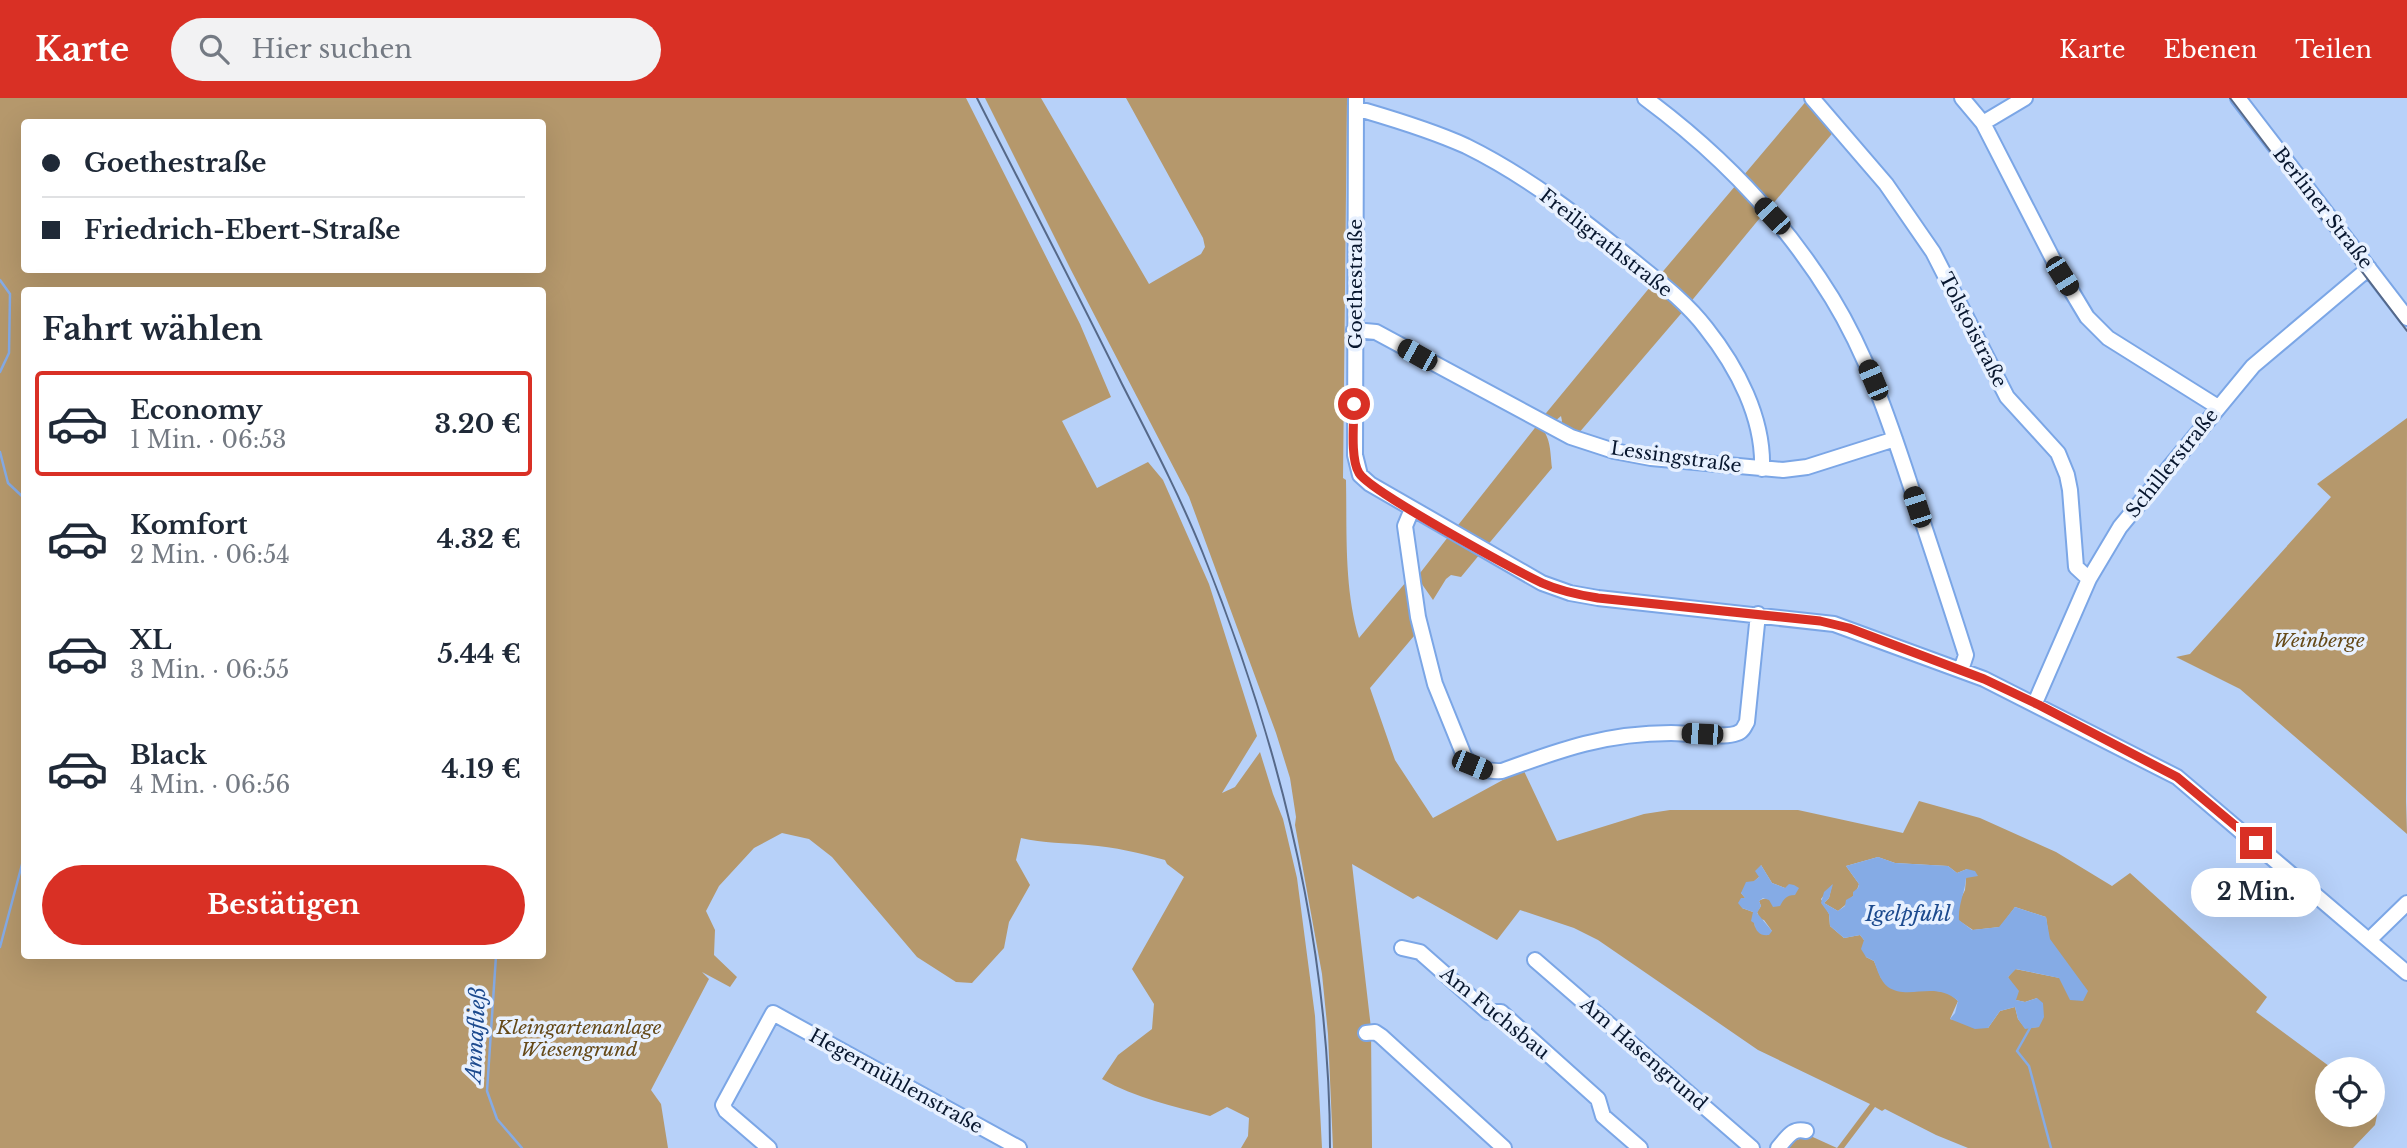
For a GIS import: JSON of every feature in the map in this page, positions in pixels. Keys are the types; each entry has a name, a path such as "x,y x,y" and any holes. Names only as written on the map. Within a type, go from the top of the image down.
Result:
{"street":[{"path":"1645,98 1709,150 1772,216 1832,297 1856,342 1895,439 1966,655 1961,670"},
{"name":"Tolstoistraße","path":"1811,98 1886,184 1933,252 2007,397 2058,453 2070,490 2076,568 2089,579"},
{"path":"1962,98 1983,123 2057,267 2087,317 2108,338 2218,407"},
{"path":"1983,123 2025,98"},
{"name":"Berliner Straße","path":"2238,98 2407,318"},
{"name":"Goethestraße","path":"1356,104 1355,455 1358,471 1370,484 1412,509"},
{"name":"Freiligrathstraße","path":"1356,104 1366,111 1425,128 1486,157 1595,230 1672,293 1706,328 1737,375 1754,413 1761,441 1762,469"},
{"name":"Schillerstraße","path":"2035,703 2089,579 2120,527 2266,353 2369,268"},
{"name":"Lessingstraße","path":"1354,330 1376,332 1563,433 1595,446 1651,458 1783,470 1807,467 1895,439"},
{"path":"1758,614 1747,722 1741,731 1730,735 1647,733 1610,738 1582,743 1502,771 1489,772 1472,765 1465,758 1435,684 1415,602 1405,526 1412,509 1532,578 1570,593 1612,600 1758,614 1834,624 1961,670 2035,703 2177,777 2407,973"},
{"path":"2369,940 2407,902"},
{"name":"Am Fuchsbau","path":"1402,948 1420,952 1488,1012 1501,1013 1598,1099 1603,1116 1640,1148"},
{"name":"Am Hasengrund","path":"1535,960 1752,1148"},
{"name":"Hegermühlenstraße","path":"769,1148 726,1111 723,1105 773,1013 1019,1148"},
{"path":"1367,1033 1375,1032 1381,1036 1504,1148"},
{"path":"1777,1148 1793,1131 1806,1131"}],"green space":[{"name":"Kleingartenanlage Wiesengrund","path":"0,98 966,98 1080,324 1111,397 1062,421 1097,488 1148,462 1163,480 1209,584 1257,736 1222,793 1235,787 1260,752 1283,819 1297,878 1315,1016 1322,1148 1241,1148 1248,1136 1249,1118 1227,1107 1210,1116 1141,1096 1102,1079 1118,1055 1152,1029 1154,1004 1132,969 1184,877 1165,860 1108,847 1021,838 1016,860 1030,885 1009,922 1004,948 972,983 956,982 917,957 832,857 809,839 782,833 754,848 719,886 706,911 715,930 714,955 737,977 730,987 702,972 709,979 651,1090 661,1104 668,1148 0,1148"},
{"path":"985,98 1041,98 1149,284 1201,254 1205,247 1203,238 1126,98 1347,98 1343,478 1346,480 1347,560 1351,600 1359,638 1406,582 1414,636 1370,688 1395,760 1433,818 1523,769 1557,841 1644,814 1670,810 1798,810 1903,833 1919,801 1980,818 2056,852 2112,886 2130,873 2267,997 2256,1012 2317,1057 2315,1127 2373,1127 2353,1148 1968,1148 1885,1109 1882,1111 1875,1107 1844,1148 1837,1148 1870,1104 1758,1050 1598,940 1574,928 1520,910 1497,940 1418,896 1413,899 1352,864 1371,1028 1372,1148 1333,1148 1328,1034 1322,974 1295,825 1290,778 1189,497","holes":["1878,857 1895,863 1948,866 1957,873 1967,869 1965,890 1958,904 1958,920 1973,930 2000,927 2015,907 2046,917 2049,939 2087,991 2060,978 2015,969 2008,977 2016,1000 2025,1002 2037,998 2039,1027 2025,1028 2018,1019 2015,1007 2000,1011 1988,1028 1950,1019 1958,1001 1948,992 1907,992 1881,978 1874,961 1866,957 1864,940 1860,935 1844,938 1830,926 1829,914 1821,899 1832,885 1829,898 1824,903 1838,911 1851,899 1859,884 1846,866","1761,865 1772,883 1785,888 1789,895 1759,901 1761,906 1757,912 1760,919 1764,920 1772,931 1755,927 1753,912 1742,908 1746,899 1741,893 1759,877"]},
{"path":"1808,99 1836,129 1771,206 1743,176"},
{"path":"1736,185 1764,213 1689,304 1659,276"},
{"path":"1655,281 1685,309 1578,434 1559,427 1561,416 1553,423 1542,418"},
{"name":"Weinberge","path":"2407,418 2407,834 2240,689 2176,657 2190,654 2331,497 2317,484"},
{"path":"1538,424 1548,438 1552,468 1486,547 1455,529"},
{"path":"1448,537 1480,554 1461,577 1451,575 1446,579 1433,600 1417,577"},
{"path":"1804,1133 1837,1148 1783,1148 1794,1136 1798,1140"}],"water":[{"name":"Igelpfuhl","path":"1878,857 1895,863 1948,866 1957,873 1967,869 1975,871 1978,876 1966,878 1959,914 1959,920 1972,930 1999,927 2015,907 2046,917 2050,939 2088,991 2083,1001 2070,1000 2059,978 2016,969 2008,977 2019,991 2016,1000 2025,1002 2037,998 2043,1003 2044,1017 2039,1027 2025,1029 2018,1019 2015,1007 2000,1011 1988,1028 1975,1029 1950,1019 1955,1013 1958,1001 1949,995 1931,991 1896,991 1888,987 1874,961 1866,957 1861,949 1864,940 1860,935 1844,938 1830,926 1829,914 1821,903 1824,892 1833,884 1829,898 1824,903 1838,911 1845,906 1846,900 1853,896 1859,884 1846,866"},
{"path":"1761,865 1772,883 1785,888 1789,884 1799,888 1795,895 1786,898 1780,906 1773,907 1769,900 1763,898 1759,901 1761,906 1757,913 1772,931 1769,935 1759,933 1751,921 1753,912 1742,908 1738,903 1741,898 1745,898 1741,893 1746,882 1759,877 1755,871"}],"waterway":[{"name":"Annafließ","path":"0,280 10,294 9,353 0,372"},
{"name":"Annafließ","path":"0,452 8,483 21,495"},
{"path":"0,947 21,868"},
{"name":"Annafließ","path":"496,959 487,1091 497,1119 522,1148"},
{"path":"2030,1028 2017,1051 2029,1066 2051,1148"}],"tram line":[{"path":"977,98 1184,509 1229,622 1254,695 1276,769 1310,919 1328,1071 1330,1148"},
{"path":"2230,98 2407,331"}],"route":[{"path":"1354,404 1355,462 1364,480 1542,583 1570,593 1598,598 1820,621 1849,628 1984,679 2145,760 2177,777 2256,843"}]}
